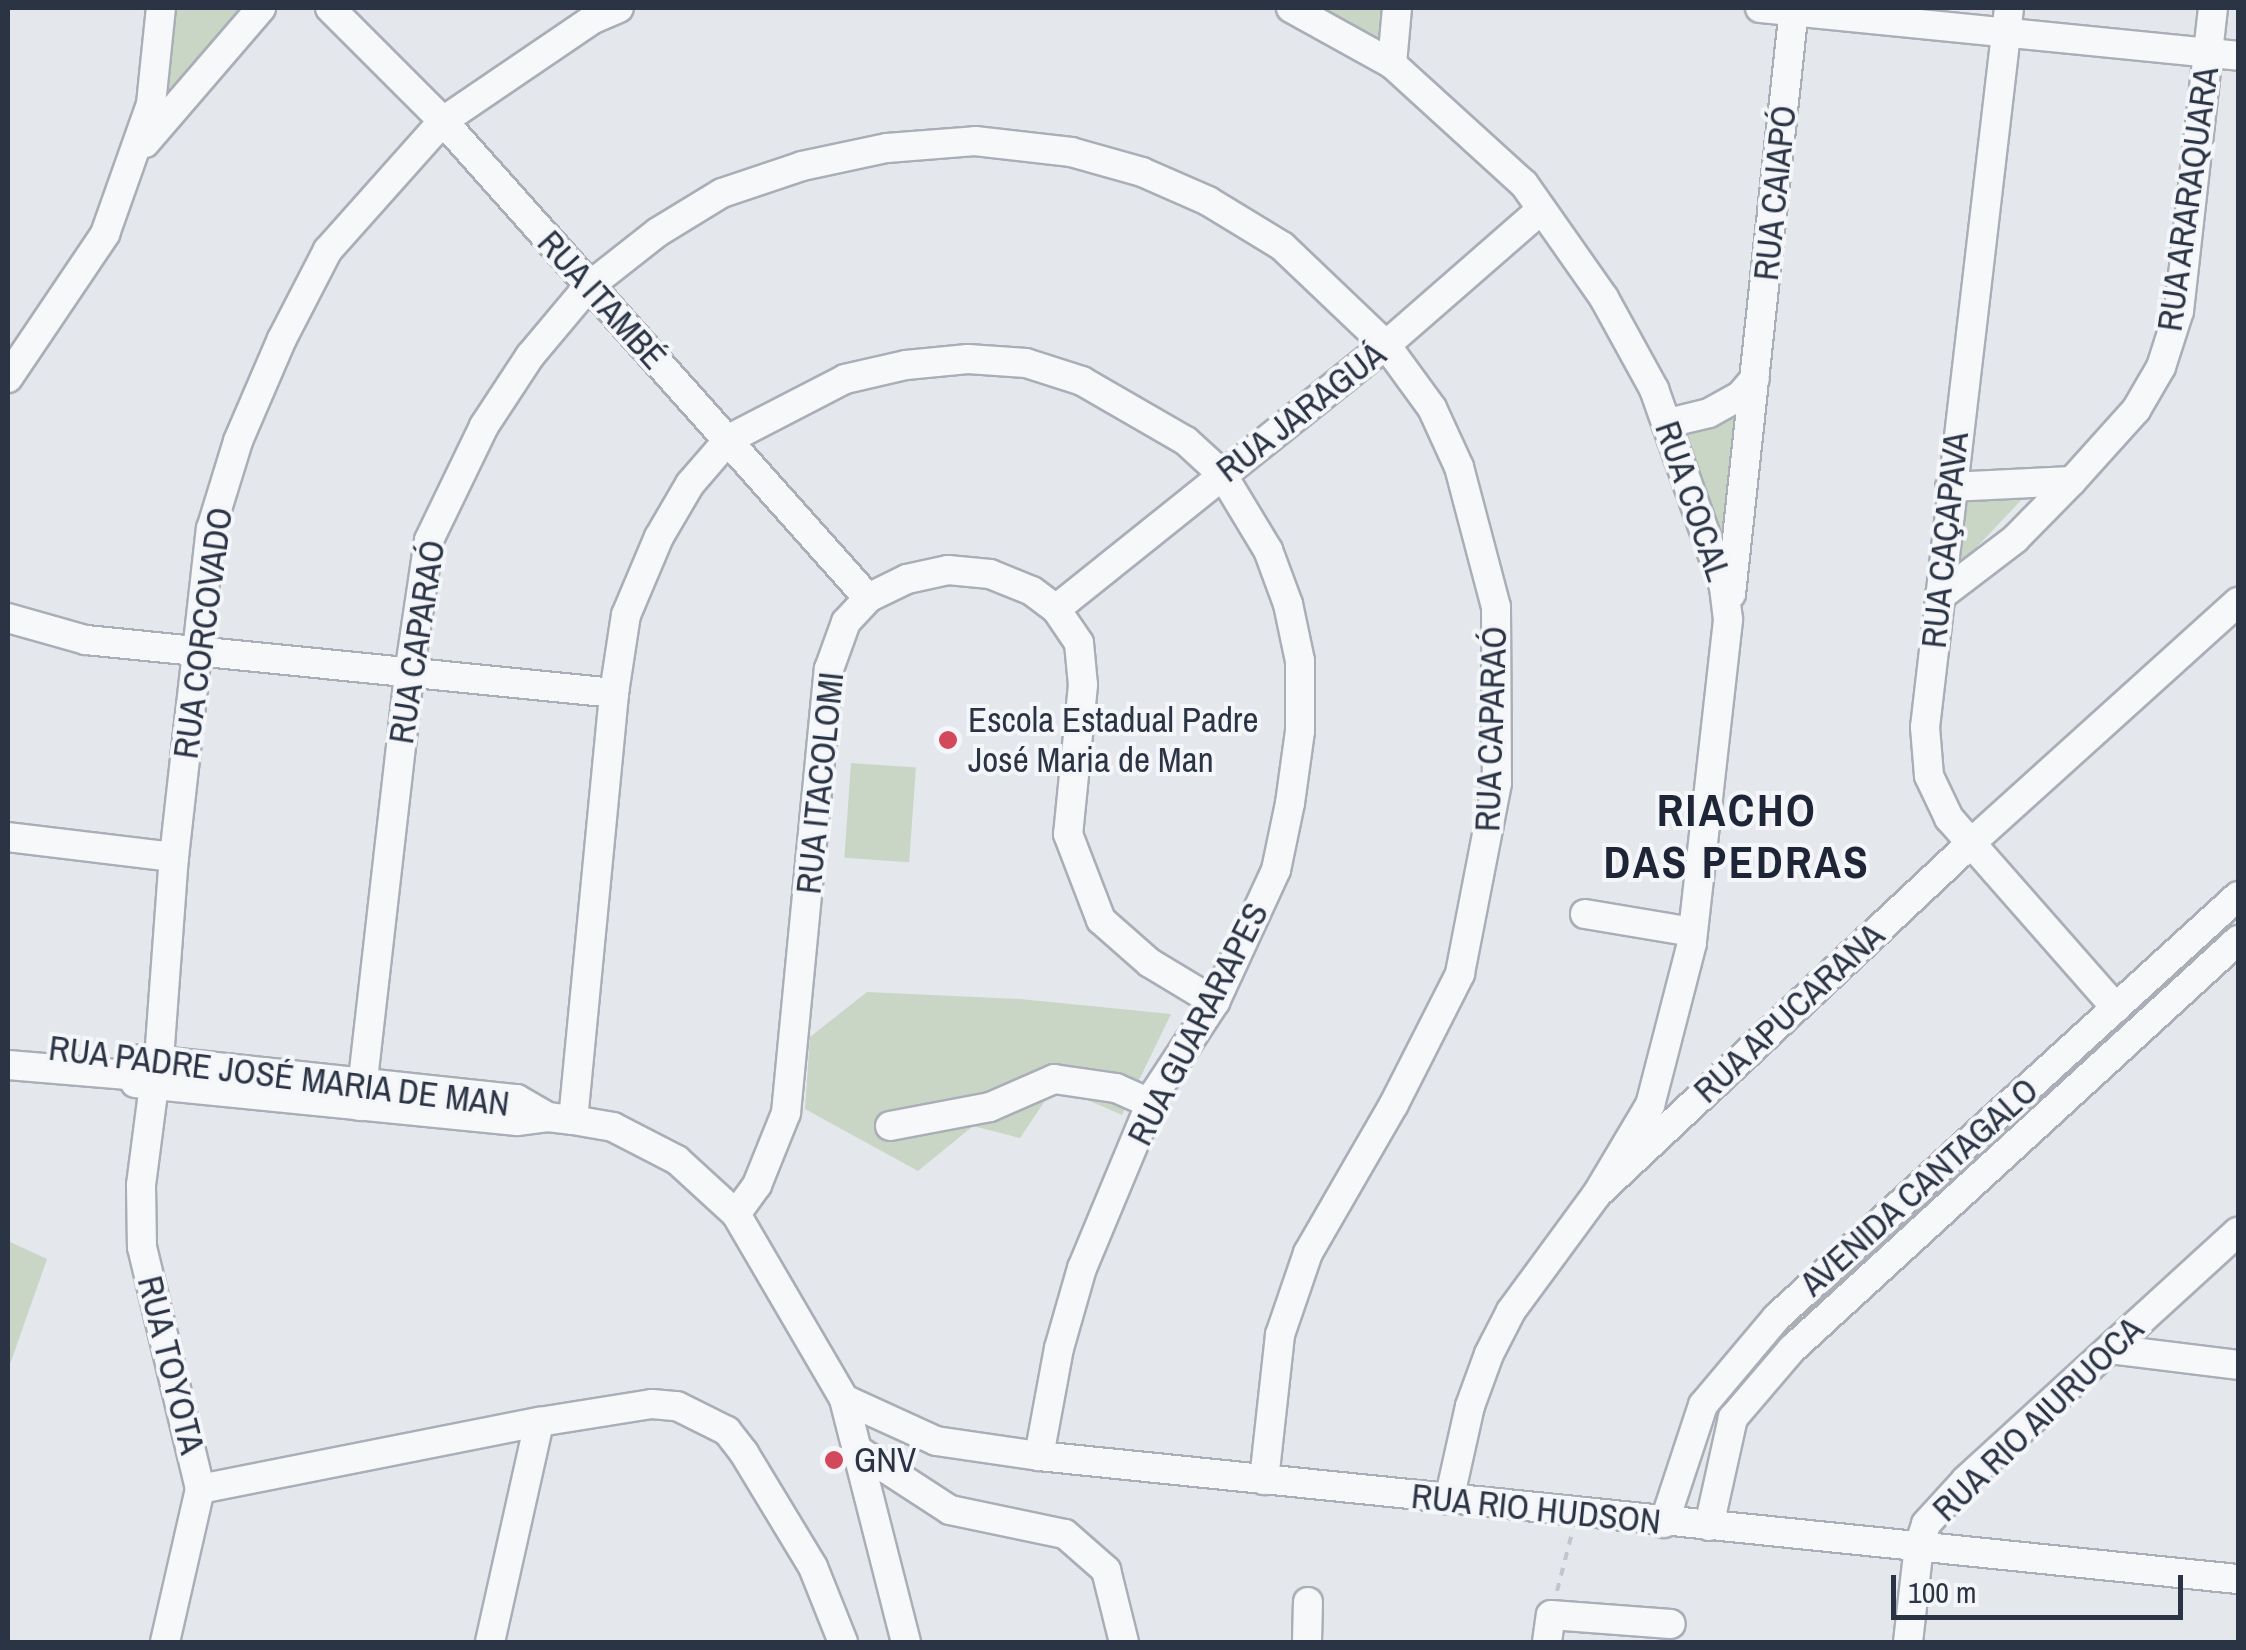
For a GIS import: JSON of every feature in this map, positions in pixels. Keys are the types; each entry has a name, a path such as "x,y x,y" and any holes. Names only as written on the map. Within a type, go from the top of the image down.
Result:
{"street":[{"path":"8,378 104,234 150,104 161,8"},
{"path":"134,155 261,8"},
{"name":"RUA ITAMBÉ","path":"330,8 443,121 868,598"},
{"name":"RUA CORCOVADO","path":"155,1073 174,857 211,529 238,441 282,339 328,250 443,121 593,18 619,8"},
{"name":"RUA COCAL","path":"1291,8 1392,64 1524,184 1604,298 1668,422 1724,587 1728,620 1693,932 1650,1105 1597,1194"},
{"path":"1392,64 1398,8"},
{"path":"1760,8 2008,20 2238,56"},
{"name":"RUA ARARAQUARA","path":"1939,597 2015,539 2072,481 2136,410 2161,368 2179,311 2213,8"},
{"name":"RUA CAIAPÓ","path":"1728,620 1794,9"},
{"name":"RUA CAÇAPAVA","path":"2008,20 1950,487 1925,726 1929,776 1949,818 2116,1008"},
{"name":"RUA CAPARAÓ","path":"361,1095 409,674 429,540 444,500 484,426 521,370 588,287 658,232 722,193 802,166 887,148 975,141 1071,152 1142,172 1208,201 1282,246 1386,344 1432,408 1459,466 1496,607 1497,783 1460,974 1386,1118 1308,1253 1286,1319 1268,1416 1264,1480"},
{"name":"RUA JARAGUÁ","path":"1056,609 1386,344 1541,210"},
{"name":"RUA GUARARAPES","path":"561,1118 626,615 651,555 690,484 730,439 845,379 906,365 968,359 1026,364 1082,382 1186,442 1222,474 1268,550 1288,604 1300,661 1300,731 1276,870 1215,1002 1150,1104 1082,1268 1059,1348 1040,1456"},
{"path":"1668,422 1710,412 1740,396 1755,378"},
{"path":"1950,487 2072,481"},
{"path":"868,598 906,580 948,570 990,574 1032,591 1056,609 1079,643 1083,685 1068,834 1101,920 1150,963 1215,1002"},
{"name":"RUA ITACOLOMI","path":"736,1214 757,1185 786,1112 828,669 846,622 868,598"},
{"name":"RUA APUCARANA","path":"1449,1500 1470,1406 1488,1354 1511,1311 1597,1194 1970,844 2238,602"},
{"path":"8,618 86,640 198,648 409,674 614,693"},
{"path":"8,837 174,857"},
{"name":"AVENIDA CANTAGALO","path":"1664,1523 1704,1406 1777,1317 2238,896"},
{"path":"1586,914 1693,932"},
{"name":"AVENIDA CANTAGALO","path":"1709,1526 1732,1418 1792,1349 2238,940"},
{"name":"RUA PADRE JOSÉ MARIA DE MAN","path":"8,1047 155,1073"},
{"name":"RUA PADRE JOSÉ MARIA DE MAN","path":"8,1066 155,1073 361,1095 517,1099 561,1118 614,1127 648,1143 701,1179 736,1214 844,1399 906,1642"},
{"name":"RUA TOYOTA","path":"155,1073 141,1185 142,1248 200,1489 165,1642"},
{"path":"890,1126 990,1108 1054,1079 1103,1085 1150,1104"},
{"name":"RUA RIO AIURUOCA","path":"1908,1642 1919,1546 1926,1524 1966,1480 2238,1232"},
{"path":"2110,1349 2238,1365"},
{"name":"RUA RIO HUDSON","path":"844,1399 936,1441 1040,1456 2238,1579"},
{"path":"200,1489 538,1422 652,1404 677,1406 727,1430 813,1567 843,1642"},
{"path":"490,1642 538,1422"},
{"path":"856,1449 950,1510 1065,1534 1106,1570 1119,1629"},
{"path":"1307,1642 1308,1602"},
{"path":"1549,1629 1671,1624"}],"path":[{"path":"1549,1629 1577,1514"}],"green space":[{"path":"174,8 245,8 164,96"},
{"path":"1316,8 1387,8 1383,43 1322,11"},
{"path":"1746,401 1727,569 1674,425"},
{"path":"1962,494 2026,495 1957,568"},
{"path":"851,763 916,768 909,862 844,858"},
{"path":"867,992 1020,999 1171,1014 1122,1115 1055,1086 1020,1138 973,1126 918,1171 805,1109 810,1037"},
{"path":"8,1241 47,1259 8,1370"}],"place":[{"name":"Escola Estadual Padre José Maria de Man","path":"948,740"},
{"name":"GNV","path":"834,1460"}],"district":[{"name":"RIACHO DAS PEDRAS","path":"1737,836"}]}
